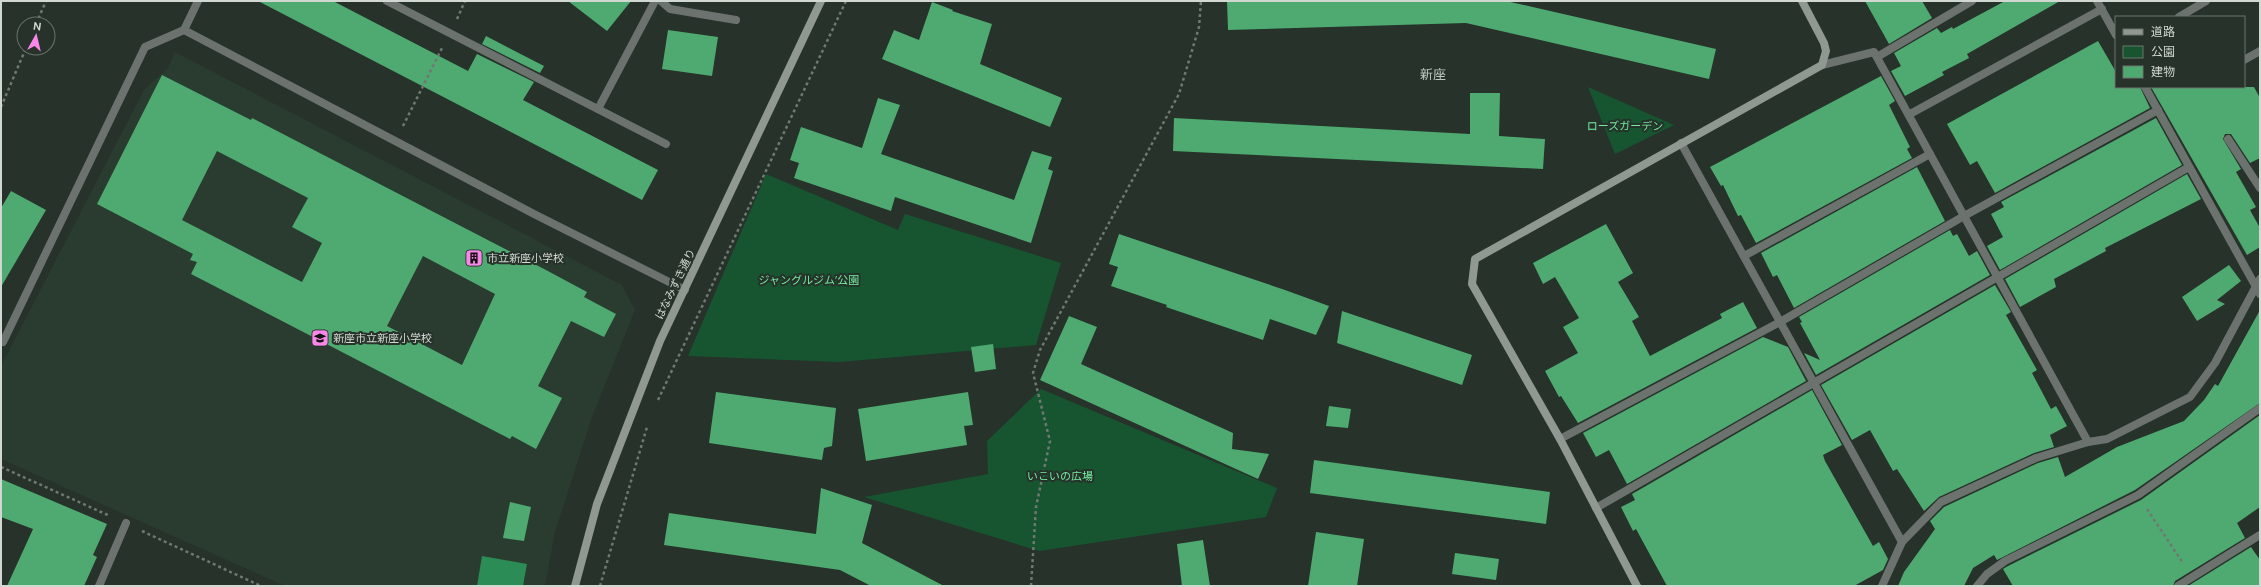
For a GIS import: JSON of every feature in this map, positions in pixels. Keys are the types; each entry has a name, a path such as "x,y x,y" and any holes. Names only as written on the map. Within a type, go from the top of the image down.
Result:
{"street":[{"path":"3,342 145,47 184,30 198,1"},
{"path":"387,1 666,144"},
{"path":"598,110 655,1"},
{"path":"661,1 670,9 736,20"},
{"name":"はなみずき通り","path":"575,586 599,496 660,341 821,1"},
{"path":"1802,1 1824,43 1826,51 1822,64"},
{"path":"1877,57 1972,1"},
{"path":"2098,1 2115,33"},
{"path":"2181,16 2206,1"},
{"path":"1910,114 2102,9"},
{"path":"184,30 540,218 685,290"},
{"path":"2245,59 2260,51"},
{"path":"1638,586 1560,439 1472,284 1475,259 1822,64 1874,52 1910,114 1930,154 2088,442"},
{"path":"2146,88 2258,291"},
{"path":"1560,439 1780,322 1964,216 2158,110"},
{"path":"2228,139 2260,188"},
{"path":"1681,143 1902,542"},
{"path":"1744,256 1930,154"},
{"path":"1596,508 1813,382 1999,278 2189,167"},
{"path":"1882,586 1902,542 1941,502 2036,458 2088,442 2107,439 2190,397 2214,363 2258,291 2260,279"},
{"path":"1977,586 1987,574 2005,561 2138,496 2260,408"},
{"path":"99,586 126,523"},
{"path":"2178,586 2260,535"}],"path":[{"path":"39,16 46,1"},
{"path":"403,126 465,1"},
{"path":"657,402 846,1"},
{"path":"1031,586 1036,507 1050,441 1033,374 1040,350 1179,94 1199,27 1201,1"},
{"path":"1,107 23,56"},
{"path":"600,586 649,422"},
{"path":"2138,496 2192,577"}],"shaded area":[{"name":"新座市立新座小学校","path":"175,52 622,285 635,310 592,417 555,532 545,586 285,586 1,459 1,366 144,90 168,68"},
{"path":"482,556 527,564 523,586 477,586"}],"green space":[{"name":"ローズガーデン","path":"1588,87 1674,125 1615,154"},
{"name":"ジャングルジム’公園","path":"766,174 898,230 905,214 1061,263 1036,345 839,362 688,356"},
{"name":"いこいの広場","path":"1041,389 1277,488 1266,517 1039,551 864,497 988,474 987,441"}],"building":[{"path":"258,1 333,1 468,71 477,54 534,82 523,100 658,170 642,200"},
{"path":"568,1 631,1 607,31"},
{"path":"1227,1 1506,1 1716,49 1709,79 1466,23 1228,30"},
{"path":"1865,1 1922,1 1932,18 1889,44"},
{"path":"2005,1 2060,1 1967,54 1969,58 1942,72 1944,75 1905,96 1891,71 1901,66 1894,53 1937,28 1941,33 1952,27 1953,29"},
{"path":"932,2 953,10 952,11 992,24 980,64 1062,98 1050,127 882,59 894,30 919,40"},
{"path":"668,30 718,37 712,76 662,69"},
{"path":"486,36 544,66 540,73 482,44"},
{"path":"2098,41 2115,70 2115,88 2140,88 2150,108 1995,193 1977,161 1970,165 1947,124"},
{"name":"市立新座小学校","path":"162,75 251,120 252,118 546,270 587,292 584,297 616,314 604,337 571,321 538,386 562,398 536,449 512,436 510,439 191,274 197,262 190,260 193,254 97,204","holes":["217,151 308,198 292,227 322,243 302,282 182,220","423,256 495,294 462,365 387,326"]},
{"path":"1881,76 1895,101 1889,105 1910,147 1907,149 1912,158 1756,243 1741,215 1738,216 1723,185 1721,186 1710,167"},
{"path":"2254,87 2260,98 2260,158 2250,163 2231,134 2225,134 2223,139 2241,169 2236,172 2256,207 2250,210 2260,228 2260,247 2247,255 2152,88"},
{"path":"1470,93 1500,93 1499,136 1545,139 1543,169 1173,151 1174,118 1470,134"},
{"path":"878,98 900,105 881,154 1014,200 1032,151 1052,157 1048,169 1053,171 1031,243 895,197 891,211 794,178 799,163 790,160 801,127 862,148"},
{"path":"2156,118 2182,165 2000,270 1987,246 2003,237 1991,214 2004,207 2001,202"},
{"path":"1917,167 1945,221 1794,308 1777,275 1773,277 1761,253"},
{"path":"2187,174 2201,199 2105,248 2106,251 2054,279 2056,287 2020,307 2005,279"},
{"path":"11,191 46,210 1,287 1,208"},
{"path":"1606,224 1633,273 1618,282 1639,317 1632,321 1650,356 1722,318 1720,314 1743,302 1757,328 1578,423 1561,396 1559,397 1545,371 1578,353 1563,327 1579,318 1555,277 1543,284 1533,263"},
{"path":"1950,230 1953,236 1957,234 1969,256 1977,251 1990,275 1816,375 1804,353 1820,360 1800,323 1802,322 1799,317"},
{"path":"1119,234 1329,306 1316,335 1270,319 1263,340 1166,307 1167,305 1111,286 1118,267 1109,264"},
{"path":"2229,265 2241,281 2217,300 2225,304 2197,321 2182,297"},
{"path":"1995,285 2011,312 2006,315 2037,370 2032,373 2051,409 2056,406 2067,426 2050,435 2054,447 2034,453 1939,497 1924,511 1897,469 1893,471 1870,430 1852,440 1821,385"},
{"path":"2260,310 2260,403 2135,490 1997,560 1994,555 1973,568 1964,586 1898,586 1904,572 1935,529 1930,521 1944,507 2038,463 2058,457 2065,477 2117,447 2184,421 2204,400 2215,384 2218,386"},
{"path":"1342,311 1472,355 1462,385 1337,343"},
{"path":"1069,316 1097,327 1081,364 1233,433 1232,449 1269,454 1258,479 1040,380"},
{"path":"1763,337 1788,347 1806,381 1627,484 1609,450 1596,457 1583,433"},
{"path":"993,344 996,369 975,372 971,347"},
{"path":"1812,390 1842,445 1823,455 1825,461 1873,546 1879,542 1888,559 1883,570 1854,586 1667,586 1636,529 1633,531 1621,507 1635,500 1632,494"},
{"path":"716,392 836,408 832,446 824,448 822,460 709,443"},
{"path":"968,392 973,425 964,426 967,445 866,461 858,409"},
{"path":"1329,406 1351,409 1348,428 1326,426"},
{"path":"2260,415 2260,507 2237,523 2245,538 2175,581 2173,586 2013,586 2003,569 2141,500"},
{"path":"1314,460 1550,492 1546,524 1310,493"},
{"path":"1,479 107,524 93,555 97,557 84,586 7,586 33,529 1,517"},
{"path":"821,488 872,505 862,543 944,586 871,586 840,570 664,545 669,513 816,534"},
{"path":"510,502 531,507 524,541 503,538"},
{"path":"1316,532 1364,539 1357,586 1308,586"},
{"path":"1203,540 1210,586 1182,586 1177,544"},
{"path":"2251,547 2260,560 2260,586 2188,586"},
{"path":"1455,553 1499,559 1496,580 1452,574"}],"place":[{"name":"市立新座小学校","path":"474,258"},
{"name":"新座市立新座小学校","path":"320,338"}],"district":[{"name":"新座","path":"1433,74"}]}
